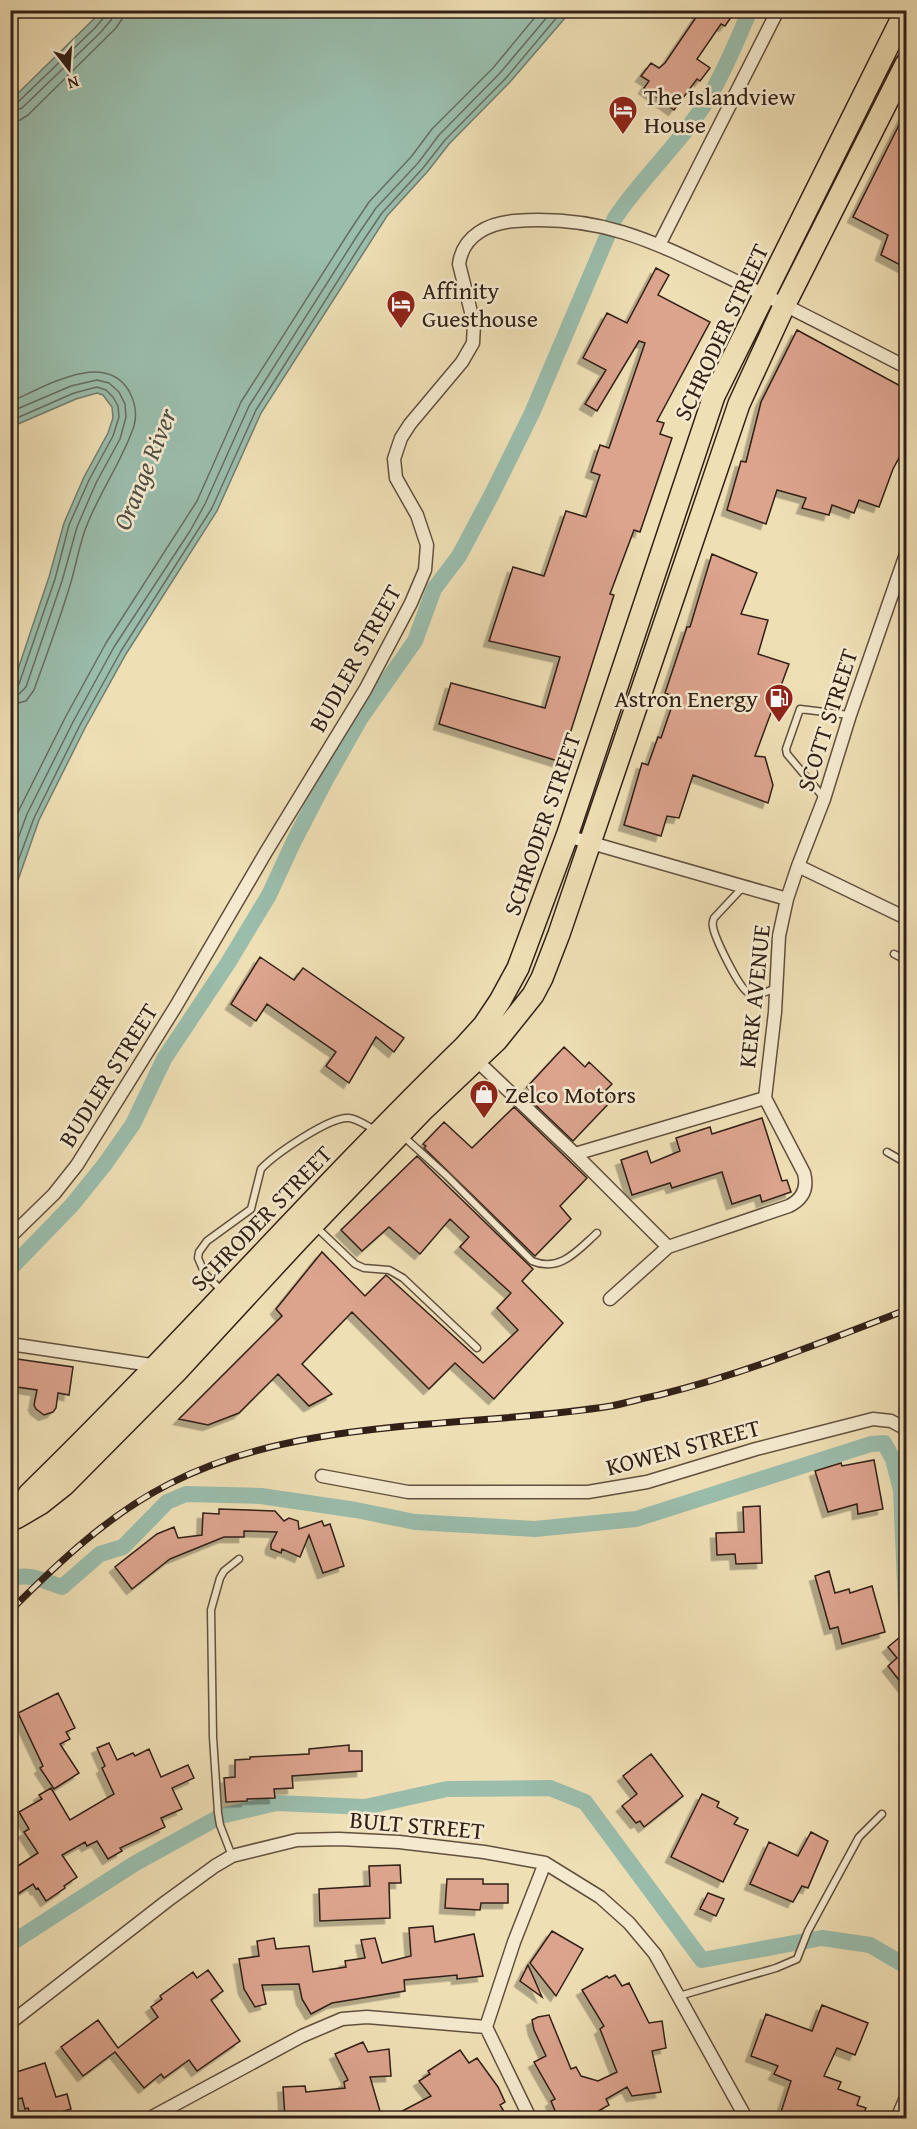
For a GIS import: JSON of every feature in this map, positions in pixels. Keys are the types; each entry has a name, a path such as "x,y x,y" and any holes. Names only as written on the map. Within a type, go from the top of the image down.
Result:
{"highway":[{"name":"SCHRODER STREET","path":"470,1054 484,1025 507,992 518,968 567,836 714,396 906,10"},
{"name":"SCHRODER STREET","path":"13,1520 29,1494 166,1368 390,1133 470,1054 524,1007 542,978 739,404 785,304 906,64"},
{"name":"SCHRODER STREET","path":"166,1368 224,1293 307,1219"}],"street":[{"path":"659,245 778,10"},
{"name":"BUDLER STREET","path":"10,1237 54,1194 78,1165 365,690 411,603 425,570 427,545 417,516 396,478 394,459 401,438 410,424 462,362 473,343 474,324 459,264 464,247 482,229 498,223 555,220 620,230 659,245 785,304 906,367"},
{"name":"SCOTT STREET","path":"787,899 824,799 850,715 906,554"},
{"path":"567,836 787,899"},
{"path":"798,866 906,918"},
{"name":"KERK AVENUE","path":"610,1299 668,1246 789,1206 801,1198 806,1186 804,1173 765,1098 779,936 787,899"},
{"path":"470,1054 668,1246"},
{"name":"KERK AVENUE","path":"575,1154 765,1098"},
{"path":"10,1344 166,1368"},
{"name":"KOWEN STREET","path":"322,1476 408,1492 588,1492 647,1482 756,1449 873,1419 891,1421 906,1430"},
{"name":"BULT STREET","path":"10,2023 167,1901 232,1856 297,1840 339,1839 399,1842 484,1852 544,1863 600,1897 629,1923 655,1954 746,2118"},
{"path":"530,2118 486,2027 514,1942 544,1863"},
{"path":"150,2118 302,2036 342,2019 367,2017 486,2027"}],"lane":[{"path":"824,799 788,755 786,749 800,710 850,715"},
{"path":"744,887 714,918 713,929 744,990 752,994 759,994 776,988"},
{"path":"894,954 906,960"},
{"path":"224,1293 205,1274 198,1258 199,1251 207,1241 251,1209 261,1169 334,1119 354,1119 390,1133 447,1176 532,1261 547,1265 561,1262 597,1233"},
{"path":"886,1152 906,1163"},
{"path":"307,1219 355,1264 364,1268 389,1270 403,1278 477,1348"},
{"path":"232,1856 220,1825 218,1813 213,1737 211,1610 220,1578 224,1571 239,1558"},
{"path":"678,1996 787,1964 799,1957 808,1930 859,1837 882,1814"},
{"path":"894,2118 906,2090"}],"water":[{"name":"Orange River","path":"102,11 571,11 510,82 449,144 387,216 261,413 217,511 126,654 85,728 39,820 11,900 11,690 49,577 64,523 84,477 108,433 113,418 112,407 103,395 97,393 76,399 11,427 11,100"}],"building":[{"path":"701,10 736,10 725,26 721,24 697,59 710,68 700,81 697,79 674,110 644,88 649,81 641,76 651,63 659,68 665,63"},
{"path":"906,111 906,268 881,255 888,235 853,217"},
{"path":"656,268 669,275 658,295 710,322 657,421 664,423 660,434 672,438 640,532 634,530 610,594 614,595 561,762 439,724 451,683 545,708 560,657 489,641 513,567 544,576 566,511 586,517 600,475 591,472 600,445 609,448 645,343 639,341 597,411 585,404 606,370 583,358 607,313 627,323"},
{"path":"797,330 906,389 906,445 893,469 879,507 859,500 854,513 832,505 829,515 802,508 806,498 777,490 766,524 727,510 741,461 746,462 761,402"},
{"path":"712,554 757,573 741,614 768,620 758,654 789,664 755,756 765,757 773,785 768,803 693,775 679,818 667,816 661,836 624,825 642,763 648,765 658,737 661,738 675,697 665,693 687,627 690,627"},
{"path":"260,957 294,980 303,968 404,1038 394,1052 376,1037 349,1083 326,1066 336,1052 267,1004 256,1021 231,1004"},
{"path":"564,1047 585,1067 589,1062 612,1084 605,1091 613,1099 573,1141 526,1096 531,1091 527,1087"},
{"path":"514,1107 587,1178 560,1206 571,1219 535,1256 424,1148 426,1146 423,1144 444,1122 472,1148"},
{"path":"762,1118 782,1181 787,1180 791,1192 762,1202 760,1195 732,1204 722,1172 672,1188 670,1183 632,1195 621,1160 647,1151 651,1163 680,1151 676,1138 710,1127 712,1134"},
{"path":"417,1156 533,1269 522,1281 563,1323 494,1399 455,1363 429,1389 352,1312 302,1364 332,1394 309,1406 278,1374 239,1413 208,1425 179,1419 282,1316 276,1309 322,1252 365,1296 386,1275 483,1363 518,1330 497,1308 511,1293 460,1247 469,1237 450,1219 420,1254 389,1227 362,1251 341,1230"},
{"path":"10,1358 73,1367 69,1395 58,1393 56,1408 53,1412 44,1415 34,1405 37,1390 10,1386"},
{"path":"874,1460 883,1509 858,1514 857,1504 828,1512 815,1471 841,1463 842,1466"},
{"path":"760,1506 762,1563 736,1564 735,1554 717,1555 716,1533 744,1532 743,1507"},
{"path":"219,1509 275,1511 284,1521 289,1518 298,1521 299,1529 322,1521 324,1526 330,1524 344,1566 323,1573 309,1535 300,1557 282,1549 281,1553 271,1549 277,1532 244,1531 244,1537 224,1537 170,1559 132,1589 115,1567 157,1534 174,1527 178,1538 202,1535 203,1513 219,1514"},
{"path":"829,1571 835,1593 849,1589 850,1593 872,1586 885,1632 842,1644 838,1627 830,1629 815,1576"},
{"path":"906,1632 906,1689 888,1666 897,1658 888,1647"},
{"path":"58,1693 75,1728 66,1732 70,1739 60,1744 79,1773 54,1789 40,1768 43,1766 18,1713"},
{"path":"109,1743 117,1760 133,1753 135,1756 149,1749 161,1777 188,1765 194,1778 172,1788 182,1809 161,1818 165,1827 120,1848 122,1851 108,1859 97,1841 87,1846 85,1842 62,1855 77,1877 46,1901 33,1884 10,1899 10,1871 38,1853 24,1832 29,1829 19,1812 42,1799 39,1795 51,1788 70,1820 114,1794 102,1768 105,1766 97,1748"},
{"path":"349,1745 349,1751 362,1751 362,1771 292,1776 293,1788 274,1789 275,1798 226,1802 224,1778 235,1777 235,1760 309,1754 309,1749"},
{"path":"651,1754 683,1796 644,1827 640,1821 636,1823 622,1806 637,1794 623,1776"},
{"path":"702,1794 719,1802 717,1807 738,1818 734,1824 748,1830 723,1882 671,1857"},
{"path":"811,1832 828,1841 808,1888 802,1886 793,1902 750,1884 769,1842 798,1856"},
{"path":"400,1865 401,1883 389,1883 390,1918 320,1921 319,1889 370,1886 369,1866"},
{"path":"447,1879 483,1879 483,1884 508,1884 508,1903 481,1903 480,1910 445,1908"},
{"path":"708,1893 724,1899 716,1916 700,1909"},
{"path":"433,1926 435,1942 474,1934 483,1976 457,1979 457,1975 404,1980 405,1991 332,2003 311,2014 302,1999 299,1984 262,1985 266,2004 255,2007 244,1989 239,1959 259,1956 257,1941 274,1938 276,1949 309,1946 313,1972 346,1967 345,1961 365,1958 361,1940 375,1938 382,1963 411,1956 409,1928"},
{"path":"552,1931 583,1949 556,1996 530,1963"},
{"path":"528,1965 542,1997 520,1981"},
{"path":"208,1970 223,1991 211,2000 240,2041 197,2071 189,2060 164,2078 161,2074 144,2088 115,2052 83,2076 61,2047 98,2020 118,2048 158,2017 151,2007 162,1999 160,1996 193,1972 197,1978"},
{"path":"615,1975 622,1986 629,1983 649,2023 662,2021 666,2048 652,2051 661,2092 632,2096 627,2087 606,2099 609,2105 586,2118 558,2118 551,2101 555,2099 534,2062 546,2056 532,2020 549,2015 571,2069 576,2067 581,2076 598,2081 617,2072 600,2029 604,2026 582,1990 607,1976 609,1978"},
{"path":"822,2005 868,2023 855,2055 837,2048 824,2076 841,2082 838,2089 860,2097 857,2105 866,2108 862,2118 800,2118 781,2112 791,2081 774,2074 778,2066 751,2056 766,2014 812,2031"},
{"path":"363,2042 368,2052 389,2049 391,2076 370,2077 382,2118 285,2118 283,2087 305,2086 306,2092 345,2088 344,2082 348,2080 335,2054"},
{"path":"460,2050 469,2063 477,2058 498,2087 505,2102 500,2105 508,2118 389,2118 431,2096 419,2081 430,2074 428,2071"},
{"path":"45,2063 56,2097 67,2094 71,2109 32,2118 28,2108 25,2109 22,2098 18,2099 10,2074"}],"waterway":[{"path":"10,1269 72,1205 133,1124 164,1059 228,963 269,895 325,781 360,719 415,641 434,589 459,556 492,494 532,413 615,218 637,188 685,132 706,102 724,70 750,10"},
{"path":"10,1579 24,1576 62,1587 100,1554 123,1547 167,1502 186,1494 261,1496 356,1510 415,1522 535,1529 636,1519 871,1444 884,1443 893,1459 901,1490 906,1608"},
{"path":"10,1944 134,1864 221,1816 276,1803 365,1807 447,1789 550,1788 585,1802 702,1960 822,1938 870,1945 906,1966"}],"railway":[{"path":"10,1611 65,1558 125,1510 169,1484 220,1462 273,1446 329,1436 386,1428 556,1413 617,1405 691,1387 753,1367 906,1310"}],"place":[{"name":"The Islandview House","path":"623,136"},
{"name":"Affinity Guesthouse","path":"401,330"},
{"name":"Astron Energy","path":"779,724"},
{"name":"Zelco Motors","path":"484,1120"}]}
